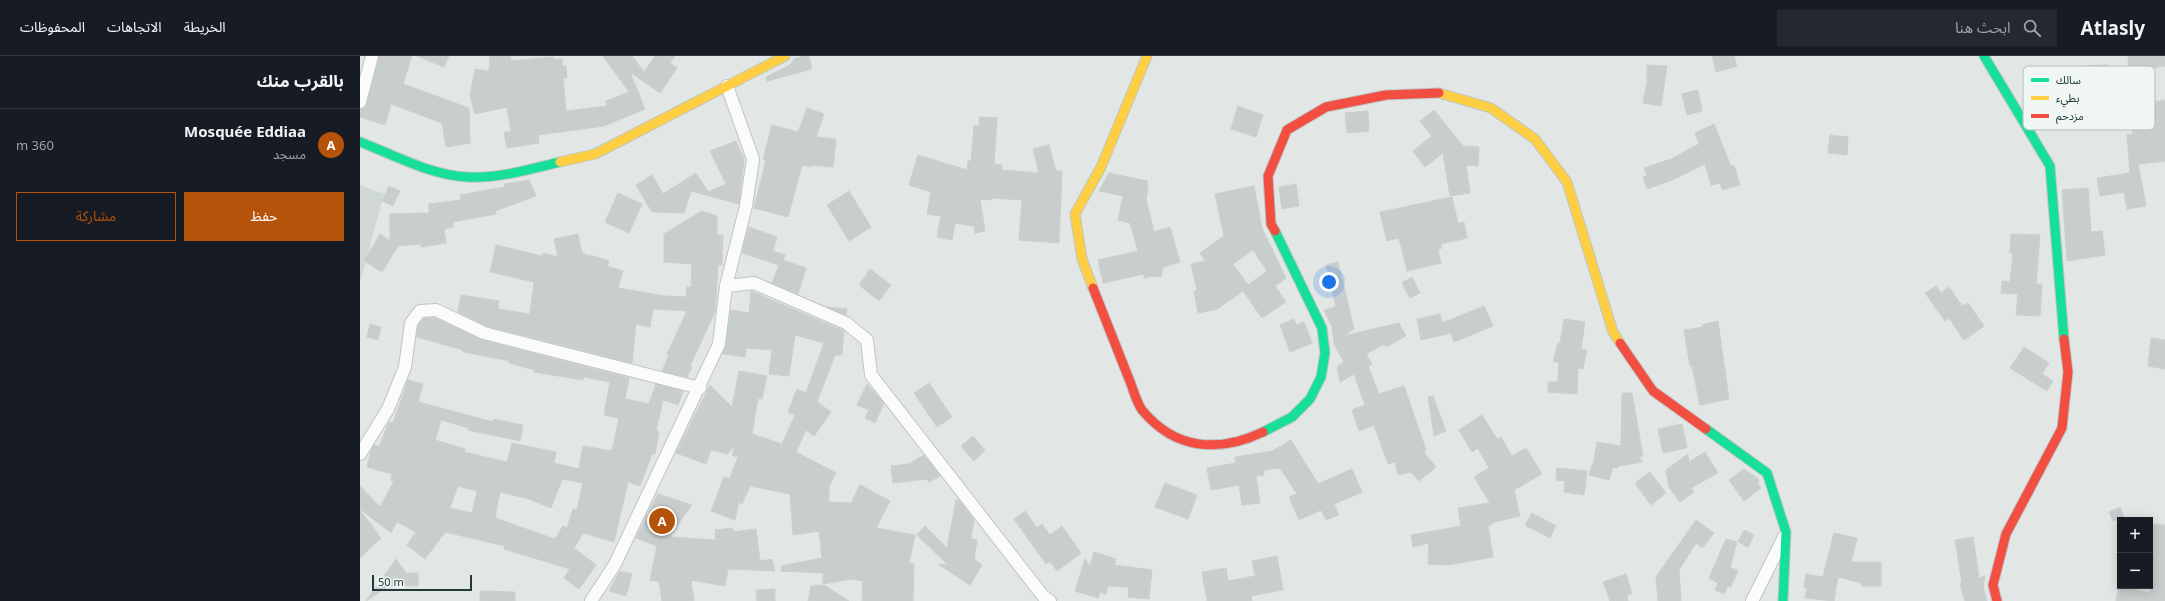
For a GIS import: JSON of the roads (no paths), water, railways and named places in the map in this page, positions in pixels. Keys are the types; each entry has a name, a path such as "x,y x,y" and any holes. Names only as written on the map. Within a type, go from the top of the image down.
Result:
{"street":[{"path":"360,102 372,56"},
{"path":"360,142 438,172 467,178 509,174 595,154 785,56"},
{"path":"1147,56 1101,167 1075,214 1082,260 1141,409 1162,429 1187,442 1216,446 1244,441 1292,417 1310,400 1321,377 1325,353 1322,328 1271,224 1268,176 1287,130 1326,106 1386,95 1439,93 1491,108 1535,139 1567,182 1613,332 1654,391 1767,473 1786,532 1783,601"},
{"path":"1984,56 2023,121"},
{"path":"591,601 615,564 700,388 719,344 726,286 746,206 753,159 727,86"},
{"path":"1997,601 1993,585 2006,534 2062,428 2068,372 2060,310 2050,166 2028,130"},
{"path":"726,286 754,283 846,323 867,340 871,375 1043,596 1050,601"},
{"path":"360,454 388,409 405,368 411,323 420,311 436,310 484,333 700,388"},
{"path":"1752,601 1786,532"}],"place":[{"name":"Mosquée Eddiaa","path":"662,521"}]}
